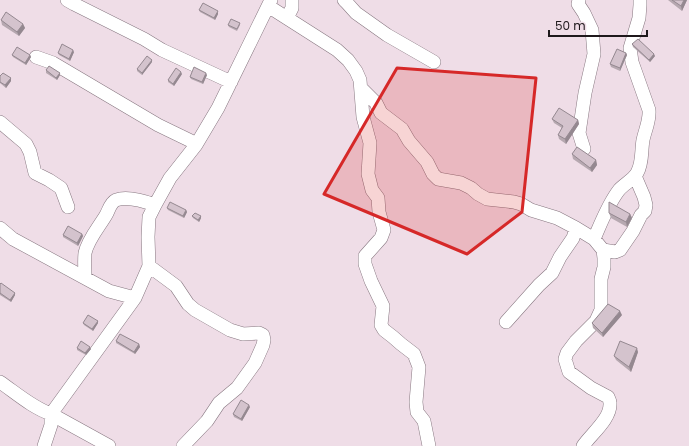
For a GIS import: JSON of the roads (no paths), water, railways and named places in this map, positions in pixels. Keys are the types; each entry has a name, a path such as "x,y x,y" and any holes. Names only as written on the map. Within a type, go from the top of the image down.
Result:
{"street":[{"path":"68,0 144,39 162,50 231,82"},
{"path":"287,18 292,8 292,0"},
{"path":"344,0 356,13 387,35 434,62"},
{"path":"579,0 578,4 592,30 594,54 585,93 579,133 584,149"},
{"path":"594,239 608,209 620,189 637,173 642,158 643,140 650,116 632,62 630,48 639,18 640,0"},
{"path":"44,446 51,425 51,414 135,298 149,266 149,218 155,204 170,178 196,145 218,108 270,3 287,18 337,50 356,71 360,80 363,117 370,143 368,174 372,190 378,198 379,212 384,230 381,238 365,256 364,264 383,306 381,325 384,330 414,354 419,367 416,402 417,412 424,421 429,446"},
{"path":"36,57 53,63 158,125 191,140 196,145"},
{"path":"361,88 376,103 381,112 402,129 409,141 427,162 433,174 438,179 461,183 487,198 514,202 532,210 557,218 594,239 603,250 604,267 601,279 600,310 596,321 580,336 567,353 565,359 569,372 591,388 608,397 610,404 605,420 583,446"},
{"path":"0,122 26,144 36,173 61,188 68,207"},
{"path":"603,250 615,252 620,250 633,231 641,215 645,211 646,205 644,197 635,176"},
{"path":"85,278 85,254 88,242 107,213 110,205 117,199 138,199 155,204"},
{"path":"0,228 13,239 109,291 135,298"},
{"path":"506,322 539,285 552,273 560,257 573,238 576,228"},
{"path":"149,266 176,286 188,304 195,310 230,330 243,334 259,333 263,335 264,340 255,363 237,388 220,403 207,421 183,446"},
{"path":"0,382 36,407 109,446"}]}
